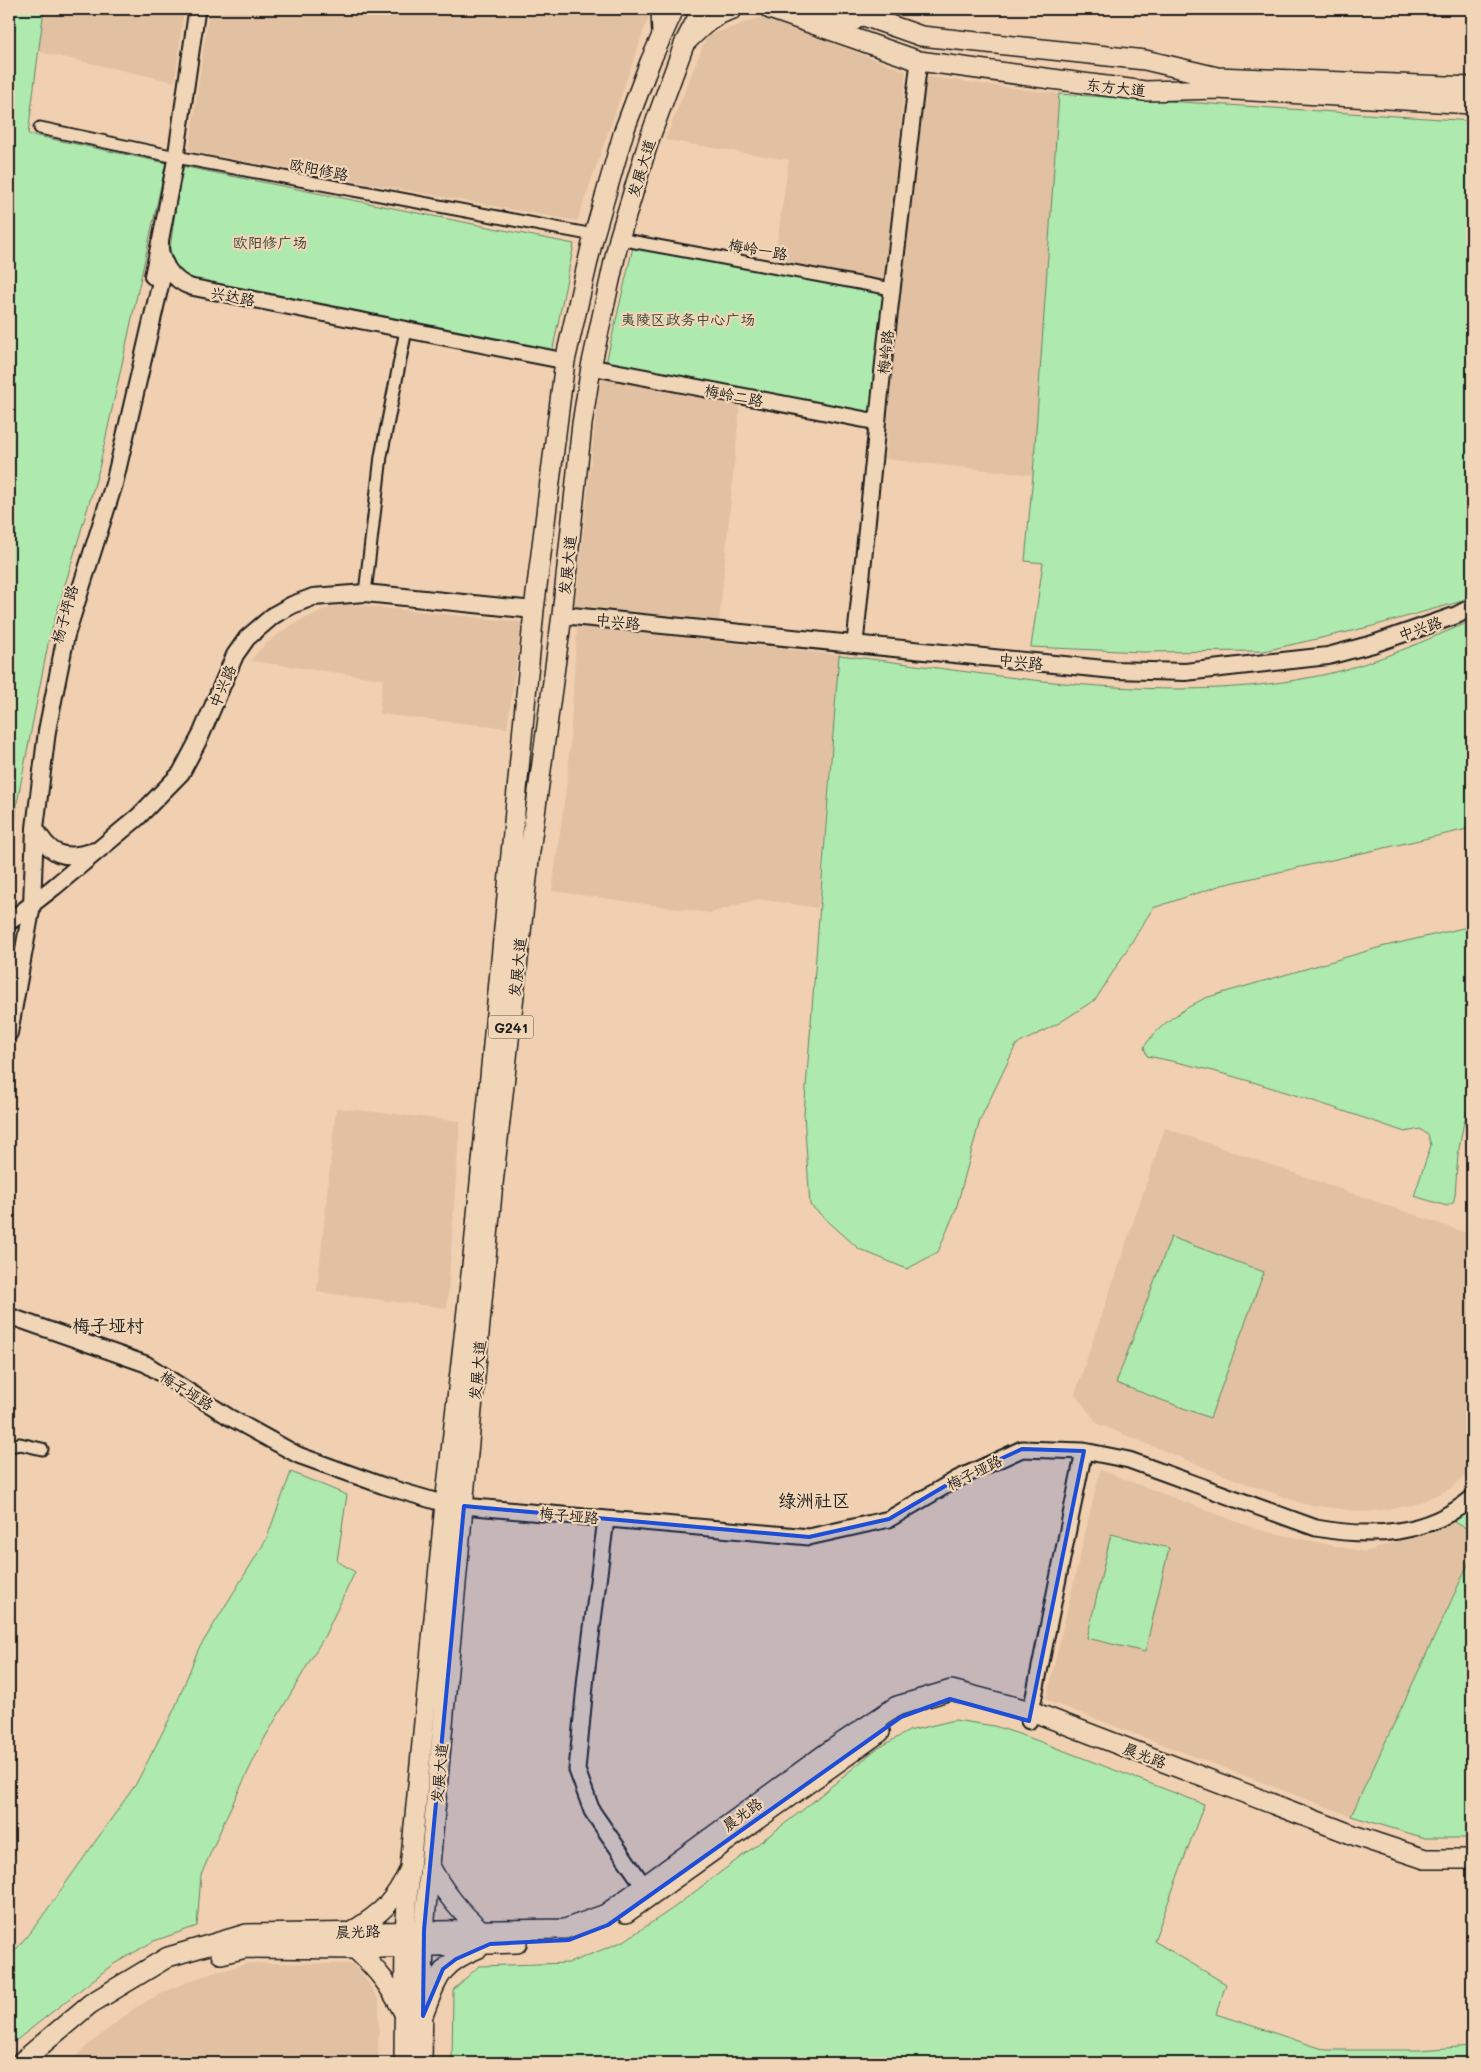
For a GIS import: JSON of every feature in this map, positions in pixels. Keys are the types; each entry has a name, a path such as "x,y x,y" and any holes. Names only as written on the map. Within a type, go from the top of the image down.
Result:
{"main road":[{"path":"661,9 662,35"},
{"name":"发展大道","path":"422,2063 414,2016 405,1938 410,1868 445,1504 473,1257 534,610 565,361 594,236 624,131 674,9"},
{"name":"发展大道","path":"404,2063 414,2016 424,1939 493,1183 530,852 562,615 582,424 591,367 619,239 649,140 685,42 702,9"},
{"path":"685,42 722,12 733,9"},
{"name":"东方大道","path":"770,9 919,61 1146,91 1217,83 1472,87"},
{"path":"798,9 919,51 1217,83"},
{"path":"823,9 920,44 1217,83"},
{"name":"东方大道","path":"844,9 921,36 1145,60 1217,83 1472,104"},
{"name":"杨子坪路","path":"31,828 39,726 55,640 104,481 160,243"},
{"name":"杨子坪路","path":"9,989 31,828 47,730 66,636 114,484 165,264"},
{"name":"中兴路","path":"20,914 138,817 181,773 200,737 236,655 261,624 292,605 313,597 365,593 534,610"},
{"name":"中兴路","path":"562,615 1114,670 1185,672 1328,656 1373,644 1457,615 1472,607"},
{"path":"31,828 41,841 60,855 69,857 81,856 100,849"},
{"path":"9,1033 20,914"},
{"name":"晨光路","path":"38,2063 92,2016 170,1969 246,1948 354,1940 486,1938 565,1929 606,1914 647,1891 828,1752 897,1706 951,1690 1030,1716 1356,1836 1425,1858 1472,1859"},
{"name":"晨光路","path":"1030,1716 1353,1845 1421,1866 1472,1866"},
{"path":"410,1868 401,1888 389,1904 354,1940 414,2016 434,1987 443,1969 486,1938 450,1898 430,1866"},
{"name":"晨光路","path":"20,2063 90,2004 168,1957 246,1934 354,1940"}],"street":[{"name":"兴达路","path":"197,9 176,157 160,243 160,250 165,264 178,280 191,287 565,361"},
{"name":"梅岭路","path":"855,643 877,422 919,61"},
{"name":"欧阳修路","path":"40,128 176,157 594,236"},
{"name":"梅岭一路","path":"619,239 892,289"},
{"path":"365,593 381,456 406,330"},
{"name":"梅岭二路","path":"591,367 877,422"},
{"name":"梅子垭路","path":"9,1316 146,1364 229,1417 298,1455 384,1486 445,1504"},
{"path":"9,1446 20,1444 42,1449"},
{"name":"梅子垭路","path":"464,1506 809,1537 889,1519 957,1479 1022,1449 1084,1451 1129,1460 1316,1528 1344,1533 1396,1532 1421,1526 1440,1520 1457,1511 1472,1498"},
{"path":"1030,1716 1084,1451"},
{"path":"606,1519 586,1675 577,1770 592,1811 647,1891"}],"highlighted area":[{"path":"1022,1449 1084,1451 1029,1721 950,1699 901,1717 608,1925 569,1940 490,1944 456,1959 443,1969 423,2016 424,1930 464,1506 809,1537 889,1519 957,1479"}],"shaded area":[{"path":"44,9 184,9 175,82 39,52"},
{"path":"209,9 648,9 650,13 577,221 189,151"},
{"path":"762,17 906,71 885,280 774,262 789,160 665,140 707,36"},
{"path":"922,76 1059,94 1033,475 885,459 901,259"},
{"path":"600,379 740,404 719,623 575,606"},
{"path":"346,604 522,622 507,728 379,714 383,679 251,661 265,644 290,626 322,610"},
{"path":"577,626 839,655 818,908 758,899 710,913 552,891 568,773"},
{"path":"336,1108 460,1121 447,1308 317,1292"},
{"path":"1165,1128 1472,1235 1472,1469 1452,1488 1414,1505 1364,1512 1304,1504 1231,1478 1098,1424 1075,1394"},
{"path":"1100,1470 1259,1530 1365,1552 1454,1522 1472,1531 1472,1556 1351,1816 1046,1700"},
{"path":"249,1963 356,1964 379,2000 378,2063 69,2063 88,2045 136,2007 170,1989 200,1977"}],"green space":[{"path":"9,9 44,9 28,134 166,163 98,473 49,639 17,803 9,905"},
{"path":"1059,94 1472,121 1472,594 1459,602 1369,627 1264,651 1142,652 1031,647 1043,563 1025,561 1033,475"},
{"name":"欧阳修广场","path":"181,166 574,244 552,353 190,284 175,270 170,249"},
{"name":"夷陵区政务中心广场","path":"633,247 885,294 873,415 606,363"},
{"path":"1472,621 1472,828 1222,885 1153,908 1096,999 1059,1023 1016,1045 980,1120 956,1209 938,1252 907,1269 859,1249 810,1205 804,1114 839,655 1021,679 1083,685 1207,688 1267,684 1327,674 1364,664"},
{"path":"1472,926 1472,1093 1458,1154 1455,1195 1453,1203 1447,1206 1414,1196 1431,1145 1428,1135 1420,1129 1405,1132 1245,1080 1147,1056 1144,1047 1163,1025 1205,998 1381,947"},
{"path":"1171,1237 1264,1272 1210,1418 1116,1383"},
{"path":"291,1472 347,1495 337,1561 355,1572 324,1637 263,1741 228,1813 201,1875 197,1926 154,1941 112,1965 9,2046 9,1958 39,1921 136,1784 174,1710 198,1650 266,1540"},
{"path":"1472,1507 1472,1531 1454,1522"},
{"path":"1111,1534 1169,1548 1145,1652 1087,1638"},
{"path":"1472,1556 1472,1838 1425,1838 1351,1816"},
{"path":"955,1720 994,1726 1025,1736 1204,1804 1154,1941 1226,1984 1216,2014 1326,2050 1419,2050 1472,2046 1472,2063 452,2063 453,1990 479,1966 569,1963 624,1941 672,1909 804,1809 875,1750 909,1731"}],"district":[{"name":"梅子垭村","path":"108,1325"},
{"name":"绿洲社区","path":"814,1500"}]}
